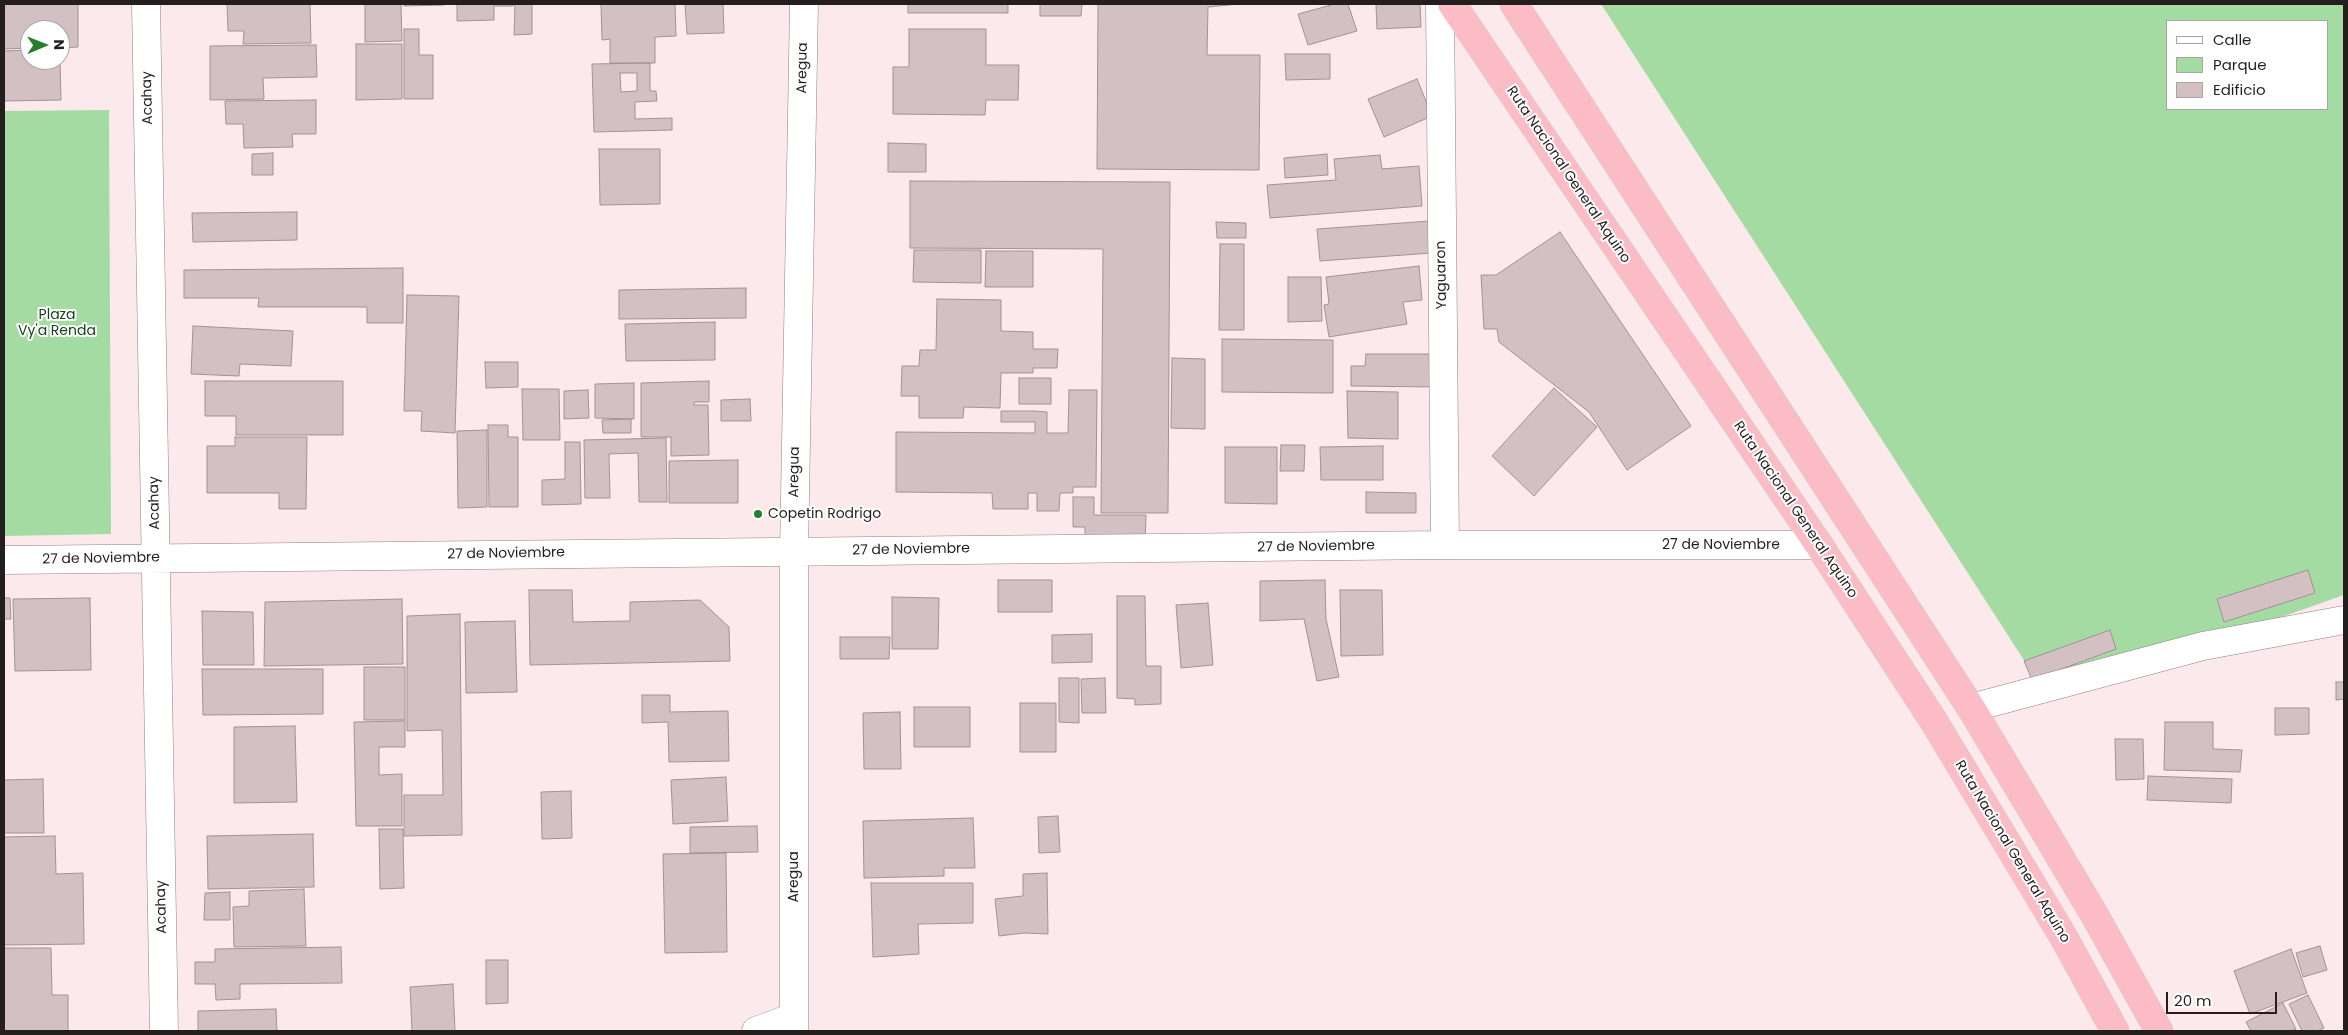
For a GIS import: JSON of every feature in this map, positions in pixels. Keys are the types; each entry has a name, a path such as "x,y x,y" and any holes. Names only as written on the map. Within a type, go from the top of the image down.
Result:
{"highway":[{"name":"Ruta Nacional General Aquino","path":"1452,4 1819,546 1933,720 2063,936 2115,1031"},
{"path":"1514,4 1971,708 2088,906 2159,1031"}],"street":[{"name":"Acahay","path":"146,4 164,1031"},
{"name":"Aregua","path":"794,1024 794,552 804,4"},
{"name":"Yaguaron","path":"1440,4 1445,545"},
{"name":"27 de Noviembre","path":"4,560 1445,545 1819,546"},
{"path":"1971,708 2203,646 2344,620"},
{"path":"756,1031 794,1024"}],"green space":[{"path":"1601,4 2344,4 2344,595 2049,699"},
{"name":"Plaza Vy'a Renda","path":"109,110 111,534 4,536 4,111"}],"building":[{"path":"4,4 78,4 78,47 70,47 70,20 20,20 20,48 4,49"},
{"path":"227,4 310,4 311,43 243,44 244,31 228,31"},
{"path":"365,4 401,4 402,41 365,42"},
{"path":"404,4 444,4 444,5 404,6"},
{"path":"457,4 513,4 513,6 494,6 494,20 457,21"},
{"path":"515,4 532,4 532,34 514,35"},
{"path":"601,4 675,4 676,36 655,37 655,63 610,63 610,39 602,40"},
{"path":"685,4 723,4 724,33 687,34"},
{"path":"908,4 1008,4 1008,13 908,13"},
{"path":"1040,4 1082,4 1081,16 1040,16"},
{"path":"1098,4 1239,4 1208,7 1207,55 1260,55 1259,170 1097,169"},
{"path":"1335,4 1348,4 1357,31 1308,45 1298,14"},
{"path":"1376,4 1420,4 1421,27 1377,29"},
{"path":"404,29 419,29 419,55 433,55 433,99 404,99"},
{"path":"909,29 986,29 986,65 1019,65 1018,100 986,100 985,115 893,114 893,67 909,67"},
{"path":"356,44 402,44 402,99 356,100"},
{"path":"316,45 317,77 263,78 264,99 210,100 210,46"},
{"path":"20,50 20,70 60,70 61,100 4,101 4,51"},
{"path":"1285,54 1330,54 1330,79 1286,80"},
{"path":"650,63 650,91 656,91 657,101 635,102 635,119 672,118 672,130 594,132 592,64","holes":["620,73 637,73 637,91 621,92"]},
{"path":"1417,79 1432,116 1384,137 1368,99"},
{"path":"316,100 316,134 292,134 293,147 244,148 243,124 226,124 225,101"},
{"path":"888,143 926,144 926,172 888,172"},
{"path":"599,149 660,149 660,204 600,205"},
{"path":"273,153 273,175 252,175 252,154"},
{"path":"1327,154 1328,175 1285,178 1284,158"},
{"path":"1380,155 1382,169 1419,166 1422,206 1270,218 1267,185 1336,180 1334,159"},
{"path":"910,181 1170,182 1168,513 1101,513 1103,249 910,248"},
{"path":"297,212 297,240 193,242 192,213"},
{"path":"1430,221 1432,253 1320,261 1317,229"},
{"path":"1216,222 1246,223 1246,238 1217,238"},
{"path":"1560,232 1691,426 1627,470 1589,412 1499,342 1497,329 1484,329 1481,275 1496,275"},
{"path":"1220,244 1244,244 1244,330 1219,330"},
{"path":"914,250 981,250 981,283 913,282"},
{"path":"986,251 1033,251 1033,287 985,287"},
{"path":"1419,266 1422,300 1403,302 1407,324 1329,337 1324,305 1329,304 1326,277"},
{"path":"403,268 403,323 367,323 367,307 258,307 259,298 184,298 184,270"},
{"path":"1288,277 1321,277 1322,321 1288,322"},
{"path":"746,288 746,318 619,319 619,290"},
{"path":"407,295 459,296 455,433 421,431 422,411 404,411"},
{"path":"937,299 1001,300 1001,331 1033,332 1033,349 1058,349 1057,368 1033,368 1033,373 1001,373 1000,408 964,407 963,418 919,418 919,396 901,396 902,366 919,366 920,350 936,350"},
{"path":"715,322 715,360 626,361 625,324"},
{"path":"193,326 293,331 291,366 240,364 239,376 191,374"},
{"path":"1222,339 1333,340 1333,393 1222,392"},
{"path":"1366,354 1438,354 1438,387 1351,386 1351,366 1365,366"},
{"path":"1172,358 1205,359 1205,429 1171,428"},
{"path":"485,362 518,362 518,387 486,388"},
{"path":"1019,378 1051,378 1051,404 1019,404"},
{"path":"205,381 343,381 343,435 236,435 236,416 205,416"},
{"path":"709,381 709,402 694,402 694,405 708,405 709,455 671,456 671,437 641,437 641,383"},
{"path":"634,383 634,419 595,418 595,384"},
{"path":"1554,388 1597,427 1534,496 1492,456"},
{"path":"522,389 559,389 560,440 523,440"},
{"path":"588,390 589,418 564,419 564,391"},
{"path":"1069,390 1097,390 1096,487 1073,487 1073,493 1060,493 1059,511 1037,511 1037,493 1028,493 1028,509 993,509 992,493 896,492 896,432 1035,433 1035,422 1001,422 1001,411 1035,411 1047,412 1047,433 1068,433"},
{"path":"1347,391 1398,392 1398,439 1348,438"},
{"path":"750,399 751,421 721,421 721,400"},
{"path":"631,419 631,433 603,433 602,420"},
{"path":"488,425 508,425 508,437 518,437 518,507 489,507"},
{"path":"487,430 487,507 458,508 457,431"},
{"path":"235,437 307,437 306,509 279,509 279,493 207,493 207,446 235,446"},
{"path":"666,438 667,502 639,502 638,453 609,454 610,498 585,498 584,440"},
{"path":"565,442 580,442 581,504 542,505 542,480 565,479"},
{"path":"1281,445 1305,445 1304,471 1280,471"},
{"path":"1383,446 1383,480 1321,480 1320,447"},
{"path":"1225,447 1277,447 1277,504 1225,503"},
{"path":"738,460 738,503 669,503 669,461"},
{"path":"1366,492 1416,493 1416,513 1366,513"},
{"path":"1073,497 1094,497 1094,515 1146,515 1145,542 1085,541 1085,527 1073,527"},
{"path":"2308,570 2315,593 2224,622 2217,599"},
{"path":"998,580 1052,580 1052,612 998,612"},
{"path":"1325,580 1326,619 1339,677 1317,681 1304,619 1260,621 1260,581"},
{"path":"529,590 572,590 573,622 630,621 630,602 700,600 729,627 730,661 530,665"},
{"path":"1340,590 1382,590 1383,655 1341,656"},
{"path":"1117,596 1145,596 1146,666 1161,666 1161,704 1135,705 1135,699 1117,698"},
{"path":"892,597 939,598 938,649 892,649"},
{"path":"4,598 10,598 11,619 4,619"},
{"path":"90,598 91,670 15,671 13,599"},
{"path":"402,599 403,664 264,666 265,602"},
{"path":"1208,603 1213,665 1181,668 1176,605"},
{"path":"202,611 253,612 254,665 203,665"},
{"path":"460,614 462,835 404,836 404,795 443,795 442,730 407,731 407,616"},
{"path":"515,621 517,692 466,693 465,622"},
{"path":"2110,630 2116,649 2032,680 2024,661"},
{"path":"1092,634 1092,662 1052,663 1052,635"},
{"path":"840,637 890,637 889,659 840,659"},
{"path":"364,667 405,667 405,720 364,720"},
{"path":"202,669 323,669 323,714 203,715"},
{"path":"1059,678 1079,678 1079,723 1059,722"},
{"path":"1105,678 1106,713 1082,713 1081,679"},
{"path":"2336,682 2344,682 2344,699 2336,700"},
{"path":"642,695 670,695 670,712 728,711 729,761 669,762 668,722 642,723"},
{"path":"1020,703 1056,703 1056,752 1020,752"},
{"path":"914,707 970,707 970,747 914,747"},
{"path":"2275,708 2309,708 2309,734 2275,735"},
{"path":"900,712 901,769 864,769 863,713"},
{"path":"405,721 405,747 379,747 379,775 402,774 402,826 356,826 354,722"},
{"path":"2165,722 2213,722 2213,749 2242,750 2240,772 2164,770"},
{"path":"295,726 297,802 234,803 234,727"},
{"path":"2115,739 2143,739 2144,779 2116,780"},
{"path":"2148,776 2232,779 2231,803 2147,800"},
{"path":"726,777 728,821 673,824 671,780"},
{"path":"43,779 44,833 4,833 4,780"},
{"path":"571,791 572,838 542,839 541,792"},
{"path":"1058,816 1060,852 1039,853 1038,817"},
{"path":"973,818 975,868 944,868 944,876 864,878 863,821"},
{"path":"757,826 758,852 690,853 690,827"},
{"path":"379,829 403,829 404,888 380,889"},
{"path":"313,834 314,887 208,889 207,836"},
{"path":"55,836 56,874 83,873 84,944 4,945 4,837"},
{"path":"726,853 727,952 665,953 663,854"},
{"path":"1047,873 1048,934 1024,933 999,936 995,899 1023,896 1023,874"},
{"path":"871,883 973,883 973,923 918,924 919,954 873,957"},
{"path":"304,889 306,946 234,947 233,907 249,906 249,891"},
{"path":"230,892 230,920 204,920 205,893"},
{"path":"2320,946 2327,970 2303,977 2296,953"},
{"path":"341,947 342,983 240,984 240,999 216,1000 215,984 195,984 195,962 215,962 215,949"},
{"path":"4,948 51,948 52,995 68,995 68,1031 4,1031"},
{"path":"2291,949 2307,993 2250,1014 2234,971"},
{"path":"486,960 508,960 508,1003 486,1004"},
{"path":"453,984 455,1031 412,1031 410,987"},
{"path":"2308,995 2324,1028 2318,1031 2302,1031 2289,1004"},
{"path":"2283,1003 2296,1029 2290,1031 2251,1031 2246,1022"},
{"path":"276,1009 277,1031 198,1031 198,1011"}],"place":[{"name":"Copetin Rodrigo","path":"758,514"}]}
